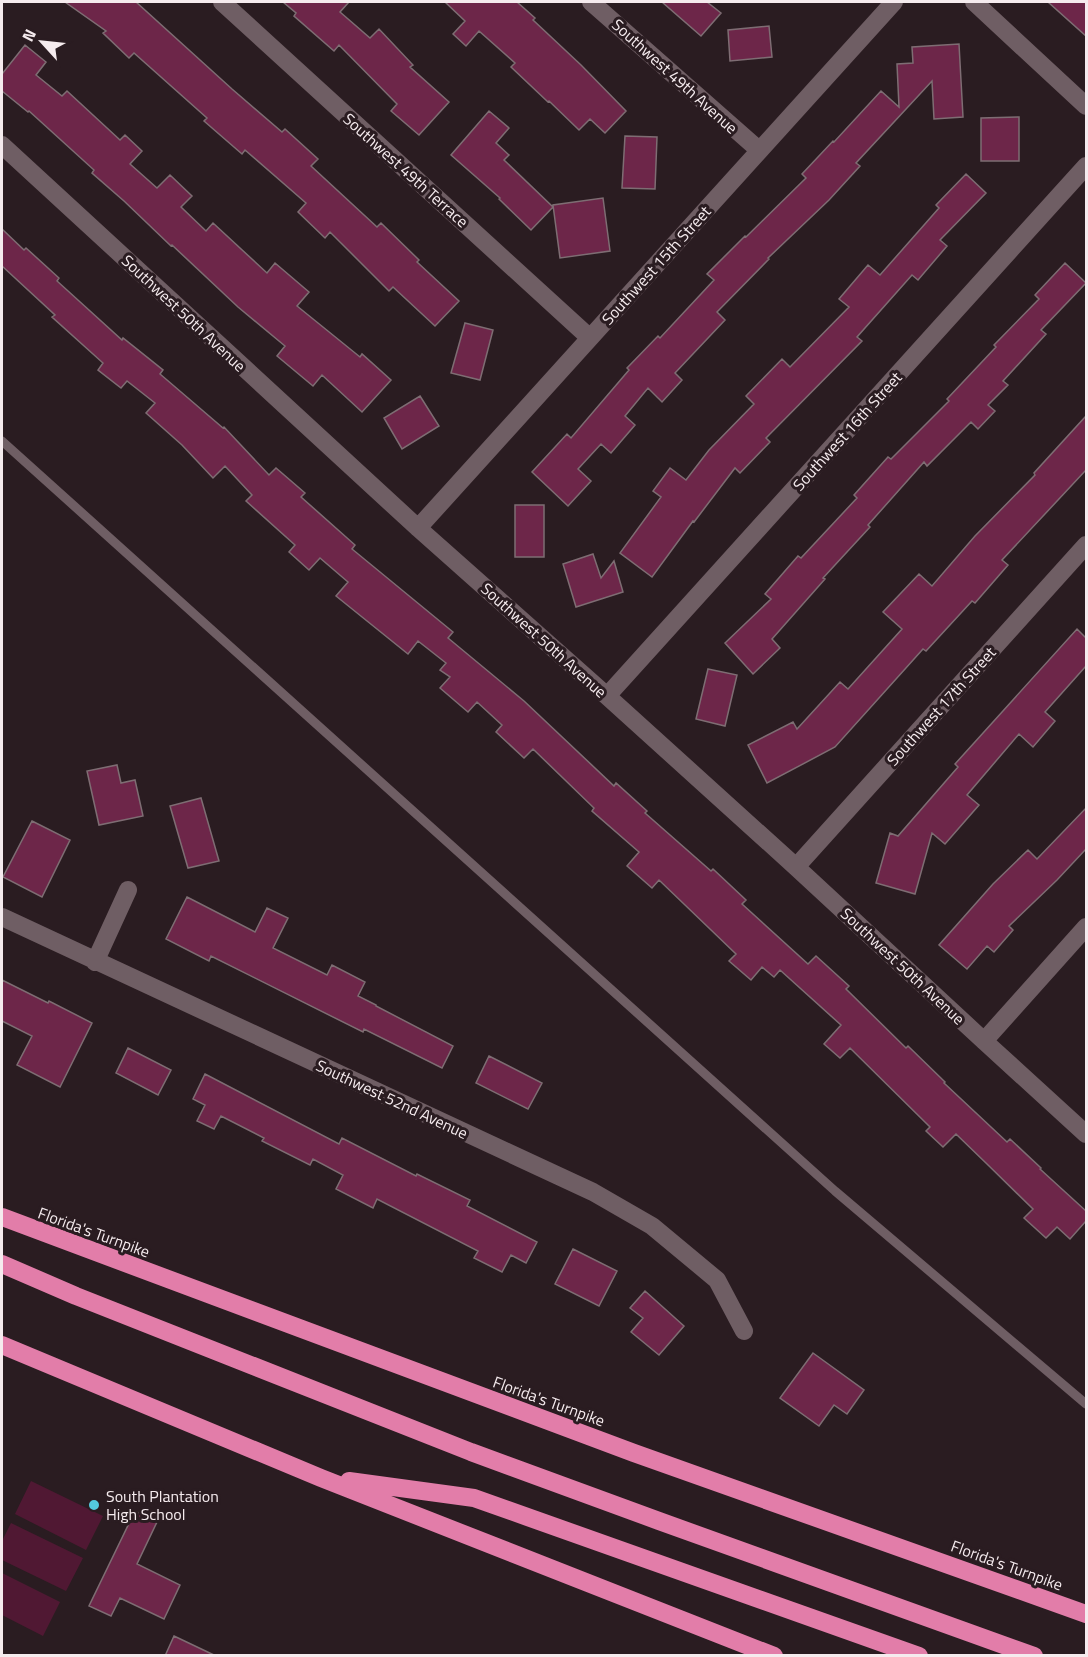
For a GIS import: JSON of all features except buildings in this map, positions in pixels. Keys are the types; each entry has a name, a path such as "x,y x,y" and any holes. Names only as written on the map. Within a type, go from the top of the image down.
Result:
{"highway":[{"name":"Florida's Turnpike","path":"2,1217 612,1445 1086,1614"},
{"path":"2,1264 76,1296 471,1452 1034,1656"},
{"path":"2,1344 321,1478 774,1656"},
{"path":"321,1478 474,1498 919,1656"}],"street":[{"name":"Southwest 49th Terrace","path":"222,2 590,338"},
{"name":"Southwest 49th Avenue","path":"591,2 759,150"},
{"name":"Southwest 15th Street","path":"418,528 894,2"},
{"path":"974,2 1086,106"},
{"name":"Southwest 50th Avenue","path":"2,145 418,528 796,867 1086,1134"},
{"name":"Southwest 16th Street","path":"607,696 1086,166"},
{"name":"Southwest 17th Street","path":"796,867 1086,545"},
{"path":"95,962 128,890"},
{"name":"Southwest 52nd Avenue","path":"2,917 593,1192 652,1226 717,1280 744,1331"},
{"path":"984,1041 1086,927"}],"lane":[{"path":"2,441 835,1191 1086,1404"}],"shaded area":[{"path":"31,1481 103,1516 86,1550 15,1514"},
{"path":"11,1523 83,1558 66,1591 2,1560 2,1541"},
{"path":"2,1573 60,1602 43,1636 2,1615"}],"place":[{"name":"South Plantation High School","path":"94,1505"}]}
